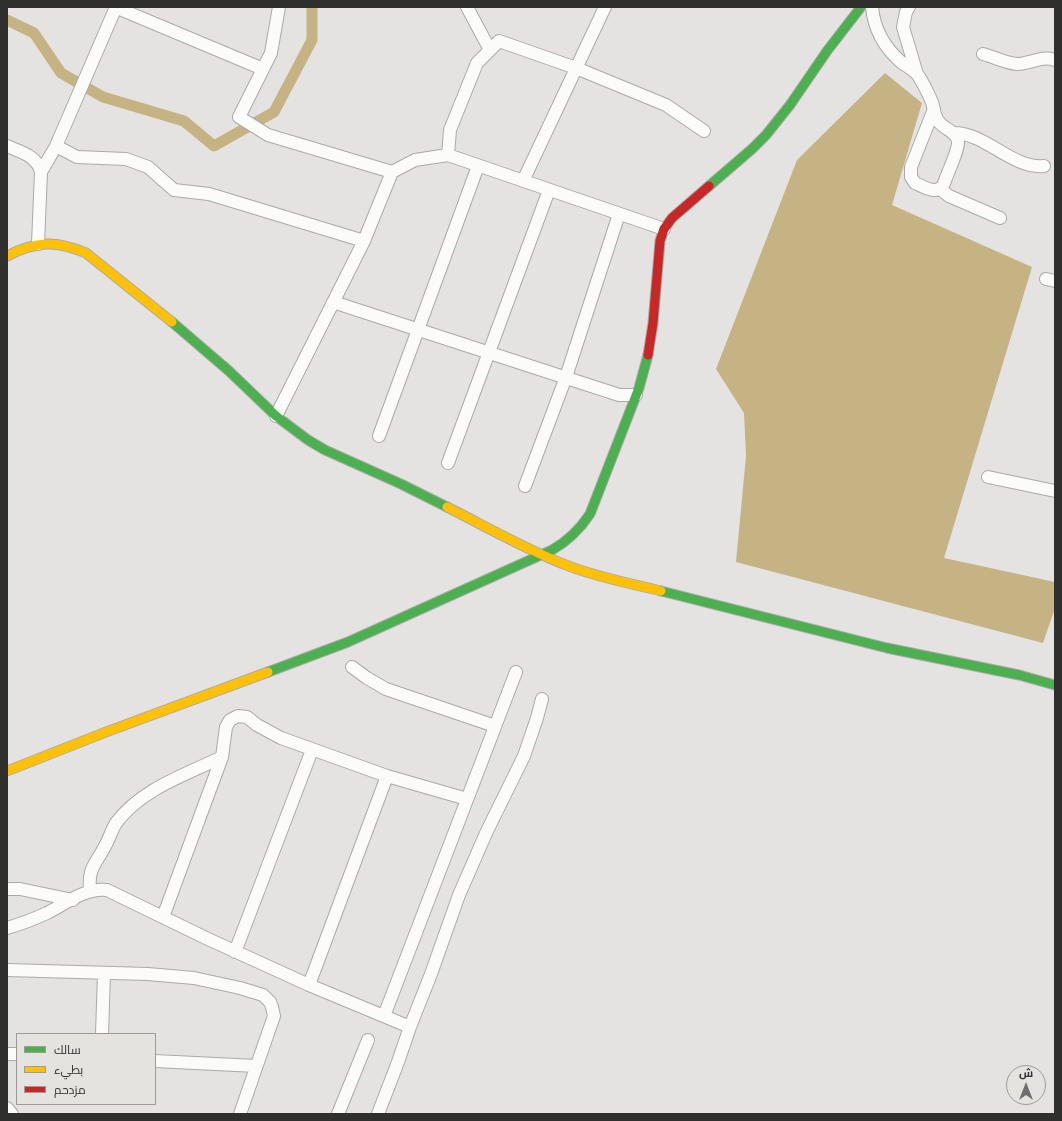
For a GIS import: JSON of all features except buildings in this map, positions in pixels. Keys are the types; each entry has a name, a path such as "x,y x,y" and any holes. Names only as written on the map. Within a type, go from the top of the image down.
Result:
{"street":[{"path":"41,172 56,146 116,7 263,68"},
{"path":"279,7 271,53 239,117 268,135 392,172"},
{"path":"467,7 490,50"},
{"path":"523,181 605,7"},
{"path":"7,771 113,729 348,642 552,550 570,538 590,514 636,396 647,360 651,341 660,241 664,229 672,218 752,149 766,134 790,104 809,74 861,7"},
{"path":"872,7 878,31 887,48 901,62 917,74"},
{"path":"909,7 906,12 903,27 917,74 929,96 935,116 940,124 954,133 972,136 1027,164 1044,166"},
{"path":"448,155 450,130 477,63 499,41 576,68 666,105 704,131"},
{"path":"983,54 1010,63 1018,64 1029,63 1044,58 1055,60"},
{"path":"934,110 911,167 910,172 915,183 933,191 940,189 943,186 958,146 957,138 954,133"},
{"path":"7,146 34,159 41,172 38,244"},
{"path":"56,146 77,157 126,159 148,167 174,190 209,194 364,241"},
{"path":"276,416 364,241 392,172 415,160 448,155 664,229"},
{"path":"380,436 478,166"},
{"path":"940,189 949,196 1000,218"},
{"path":"448,463 549,190"},
{"path":"525,486 566,378 619,214"},
{"path":"7,256 27,246 38,244 53,243 77,248 94,258 188,335 276,416 308,440 325,450 444,504 540,555 564,565 586,572 887,648 1055,685"},
{"path":"333,302 618,395 636,396"},
{"path":"988,477 1055,492"},
{"path":"352,667 386,689 495,726"},
{"path":"384,1016 516,672"},
{"path":"378,1114 459,895 481,844 524,756 542,699"},
{"path":"163,917 222,757 226,727 230,720 238,716 247,717 257,725 281,738 312,750 387,776 467,799"},
{"path":"235,952 312,750"},
{"path":"90,890 90,876 94,863 106,846 109,835 115,825 131,806 151,791 222,757"},
{"path":"309,985 387,776"},
{"path":"7,889 20,889 73,900"},
{"path":"7,928 26,922 73,900 90,890 102,889 111,891 235,952 410,1027"},
{"path":"7,970 148,974 194,978 218,982 262,995 270,1002 274,1016 240,1114"},
{"path":"102,1033 104,973"},
{"path":"338,1114 368,1040"},
{"path":"156,1061 256,1066"},
{"path":"7,1108 12,1114"}],"shaded area":[{"path":"885,73 922,103 892,205 1032,267 944,558 1055,582 1055,608 1043,643 736,562 746,456 744,413 716,369 797,160"}],"waterway":[{"path":"7,20 34,33 61,73 103,97 184,121 214,146 274,112 312,40 312,7"}],"traffic: fast":[{"path":"709,186 766,135 790,105 827,51 861,7"},
{"path":"172,322 229,371 276,416 308,440 325,450 401,484 447,507"},
{"path":"268,672 348,642 552,550 568,539 578,530 590,514 639,388 648,355"},
{"path":"661,591 887,648 1019,675 1055,685"}],"traffic: slow":[{"path":"7,256 27,247 46,244 65,246 86,253 172,322"},
{"path":"447,507 521,545 566,565 601,576 661,591"},
{"path":"7,771 106,732 268,672"}],"traffic: jam":[{"path":"648,355 653,323 660,241 664,229 672,218 709,186"}]}
